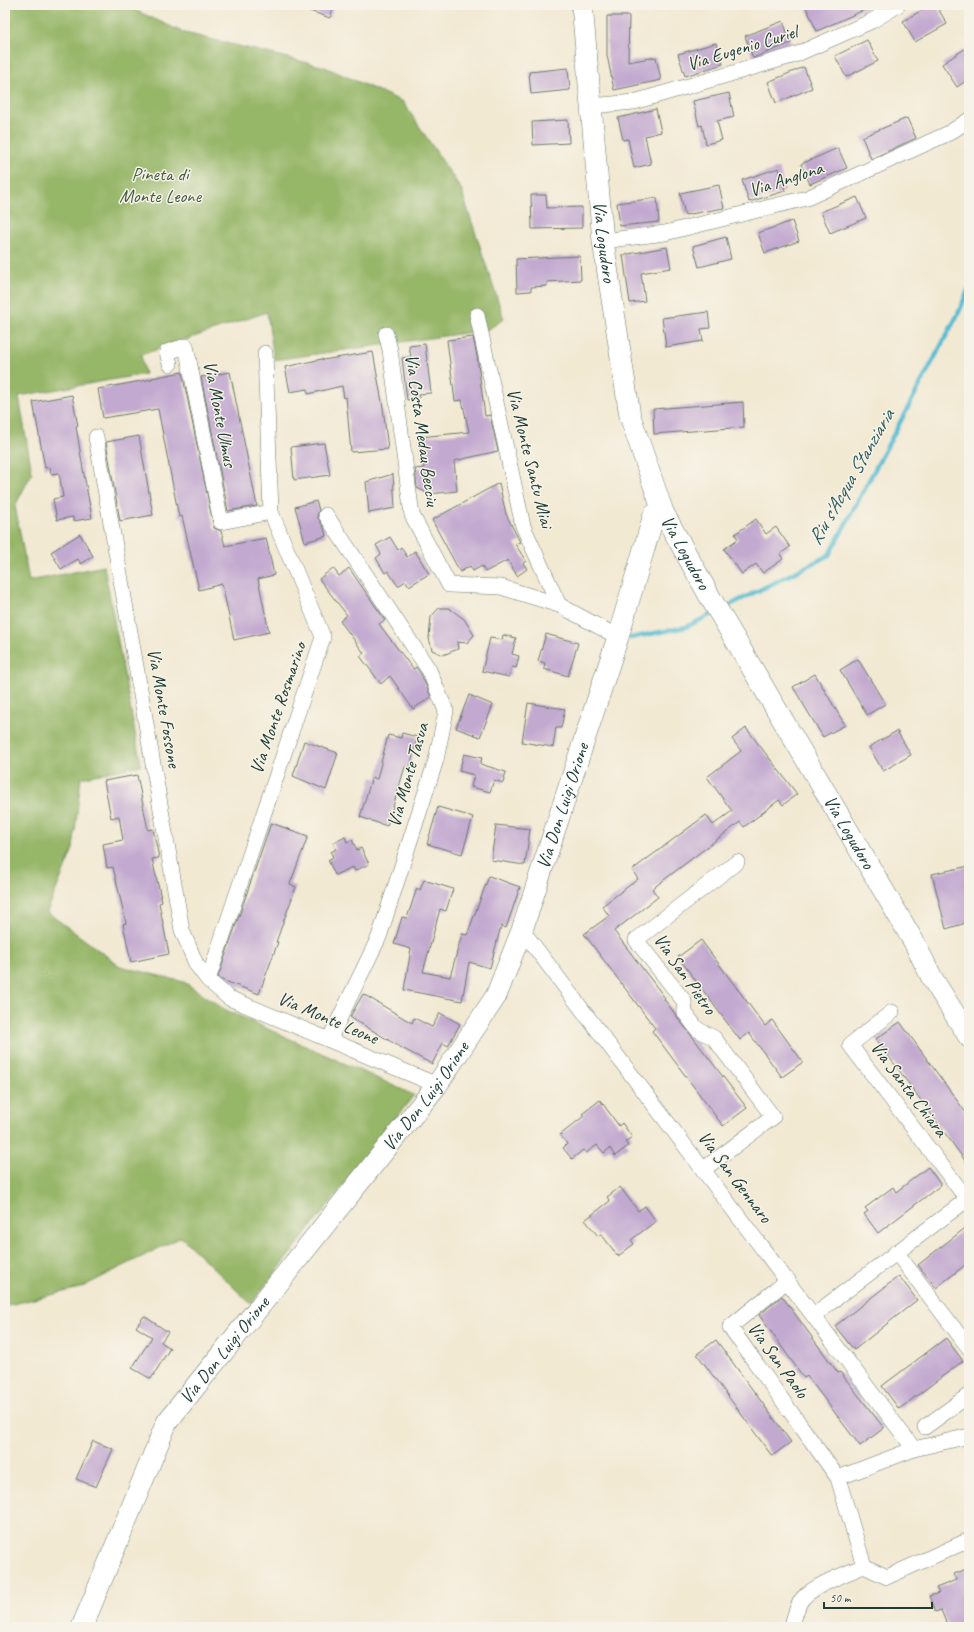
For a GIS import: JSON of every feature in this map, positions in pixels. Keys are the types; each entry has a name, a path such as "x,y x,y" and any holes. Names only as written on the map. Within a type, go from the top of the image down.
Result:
{"street":[{"name":"Via Logudoro","path":"582,5 603,241 630,416 663,512 710,597 904,926 932,978 969,1037"},
{"name":"Via Eugenio Curiel","path":"591,106 634,102 794,56 872,21 898,5"},
{"name":"Via Anglona","path":"603,241 665,233 807,198 949,133 969,120"},
{"name":"Via Monte Santu Miai","path":"477,315 522,526 559,606"},
{"name":"Via Costa Medau Becciu","path":"386,334 390,350 412,515 450,585 501,587 559,606 618,637"},
{"name":"Via Monte Ulmus","path":"170,364 167,352 186,346 221,522 271,512"},
{"name":"Via Monte Rosmarino","path":"208,980 323,637 271,512 265,352"},
{"name":"Via Monte Fossone","path":"96,437 182,930 196,964 208,980"},
{"name":"Via Don Luigi Orione","path":"82,1627 168,1422 437,1085 496,996 522,930 618,637 654,515 663,512"},
{"name":"Via Monte Tasua","path":"326,515 429,670 446,711 436,760 379,937 329,1040"},
{"name":"Via San Pietro","path":"704,1169 774,1117 714,1038 697,1029 686,1013 684,1001 636,940 737,862"},
{"name":"Via San Gennaro","path":"522,930 788,1280 914,1449"},
{"name":"Via Monte Leone","path":"208,980 229,998 437,1085"},
{"name":"Via Santa Chiara","path":"814,1315 968,1198 850,1044 892,1012"},
{"path":"896,1252 969,1348"},
{"name":"Via San Paolo","path":"788,1280 730,1326 838,1478"},
{"path":"925,1427 969,1394"},
{"path":"969,1436 914,1449 838,1478 864,1566 887,1577 969,1540"},
{"path":"792,1627 803,1598 820,1586 864,1566"}],"green space":[{"name":"Pineta di Monte Leone","path":"5,5 129,5 137,11 185,33 325,67 403,102 461,189 504,319 487,330 274,360 267,312 141,355 145,374 19,396 32,473 15,506 29,581 104,566 141,765 81,778 73,849 47,912 120,966 184,982 224,1009 414,1095 251,1304 181,1237 80,1288 5,1306"}],"building":[{"path":"298,5 334,5 330,18 298,7"},
{"path":"805,5 875,5 817,31"},
{"path":"931,5 936,5 947,24 915,42 903,21"},
{"path":"607,16 629,16 628,62 656,57 661,80 614,90 607,55"},
{"path":"783,21 791,43 753,58 745,36"},
{"path":"867,40 878,61 846,77 835,56"},
{"path":"716,43 723,64 685,76 678,54"},
{"path":"969,46 969,79 957,87 942,64"},
{"path":"804,67 812,88 776,103 768,82"},
{"path":"568,68 570,90 531,94 529,72"},
{"path":"729,93 734,117 717,121 722,140 706,144 702,125 699,126 693,101"},
{"path":"656,109 661,132 645,136 651,164 634,168 628,139 623,140 618,118"},
{"path":"907,118 916,138 871,159 862,137"},
{"path":"568,120 569,143 533,145 532,122"},
{"path":"838,148 847,168 810,184 801,164"},
{"path":"779,168 785,191 749,202 742,180"},
{"path":"719,185 724,208 685,215 680,193"},
{"path":"531,195 546,195 547,208 582,207 582,228 532,229"},
{"path":"857,197 866,218 830,233 821,212"},
{"path":"657,198 659,222 620,226 617,203"},
{"path":"792,221 799,241 765,253 758,233"},
{"path":"726,237 731,259 699,267 693,246"},
{"path":"667,247 671,268 641,273 645,301 630,303 623,255"},
{"path":"580,256 581,280 547,282 547,286 531,287 531,291 517,292 516,259"},
{"path":"708,312 710,328 701,329 703,341 666,347 662,318"},
{"path":"473,337 485,416 490,415 498,451 454,461 457,491 429,494 417,488 415,469 424,468 420,437 469,432 462,400 455,401 447,340"},
{"path":"425,344 431,393 418,394 419,398 407,400 402,358 411,357 409,346"},
{"path":"373,352 383,408 388,449 351,452 346,397 344,398 342,386 308,394 307,389 290,392 285,367 322,359"},
{"path":"182,372 214,528 221,531 225,546 266,538 274,575 258,579 269,632 234,640 222,584 199,590 182,516 179,517 158,409 103,418 98,389"},
{"path":"230,372 257,506 228,511 201,377"},
{"path":"72,395 92,518 73,521 73,517 57,520 53,499 63,497 59,473 51,474 50,467 45,468 33,402"},
{"path":"743,402 744,427 654,434 653,409"},
{"path":"139,436 153,515 120,521 106,442"},
{"path":"324,443 330,475 294,480 291,447"},
{"path":"393,474 395,508 369,513 366,482"},
{"path":"499,483 506,514 520,542 515,544 526,561 523,563 527,569 517,576 508,560 485,572 482,566 473,571 470,566 460,572 432,520"},
{"path":"316,501 319,510 317,516 324,528 326,536 305,542 295,507"},
{"path":"756,519 766,534 776,527 790,547 780,554 783,559 763,573 756,564 742,574 724,549 738,539 735,534"},
{"path":"80,534 93,556 81,564 78,559 61,569 51,552"},
{"path":"390,537 398,550 401,547 407,557 415,551 429,574 409,586 406,581 398,586 388,571 385,573 376,558 381,554 376,545"},
{"path":"333,568 339,576 349,568 385,620 379,624 413,669 416,667 421,674 431,697 413,709 390,676 381,684 360,656 364,653 340,621 347,615 319,579"},
{"path":"439,608 449,608 464,619 474,635 467,643 457,642 458,649 443,655 432,650 429,638 431,617"},
{"path":"546,634 578,643 568,676 544,669 545,663 538,661"},
{"path":"503,635 516,638 512,654 519,656 516,668 512,667 509,677 482,671 490,638 502,640"},
{"path":"858,659 885,704 867,715 840,670"},
{"path":"815,674 845,725 823,737 793,687"},
{"path":"469,695 493,705 480,737 456,728"},
{"path":"528,703 565,709 561,728 556,728 553,747 522,742"},
{"path":"746,728 797,794 783,805 779,800 744,827 740,822 652,889 658,897 614,931 747,1108 723,1126 652,1031 655,1028 584,934 609,916 602,906 638,879 632,870 706,815 713,825 732,811 707,777 741,751 732,739"},
{"path":"897,731 911,755 883,771 869,747"},
{"path":"402,733 417,737 410,768 405,767 387,826 360,817 372,777 377,779 388,735 401,738"},
{"path":"304,741 338,753 326,790 293,776"},
{"path":"464,754 482,758 480,764 506,772 503,783 494,780 490,792 471,787 474,775 459,771"},
{"path":"137,775 148,830 153,829 159,858 152,859 162,902 159,903 169,954 131,962 123,924 126,923 113,867 107,868 103,844 123,840 119,816 111,818 104,781"},
{"path":"438,807 473,817 462,854 427,844"},
{"path":"271,823 308,836 290,884 296,887 259,994 222,980 218,977"},
{"path":"496,825 530,829 525,865 491,860"},
{"path":"345,837 347,842 352,840 357,850 361,848 369,864 355,871 353,867 335,875 328,860 333,857 331,852 336,849 333,843"},
{"path":"969,866 969,922 946,929 932,874"},
{"path":"489,876 520,887 506,928 501,926 490,968 469,962 462,1001 404,990 411,949 394,944 402,917 407,918 417,888 420,890 424,880 453,889 446,911 440,909 423,972 450,977 462,934 467,935"},
{"path":"701,940 765,1026 772,1020 803,1062 782,1077 749,1033 740,1040 678,957"},
{"path":"363,994 412,1023 414,1018 432,1027 440,1013 460,1024 448,1046 443,1043 432,1064 350,1017"},
{"path":"900,1022 969,1117 969,1166 876,1039"},
{"path":"600,1100 619,1126 622,1123 632,1137 625,1142 628,1146 615,1156 610,1148 604,1153 597,1145 586,1153 583,1150 572,1159 563,1148 567,1144 560,1135 584,1116 582,1114"},
{"path":"928,1167 941,1185 878,1233 864,1214 868,1211 865,1208 893,1187 896,1192"},
{"path":"620,1187 638,1211 645,1206 656,1221 631,1240 634,1244 618,1256 601,1234 598,1236 585,1220 610,1201 607,1197"},
{"path":"969,1225 969,1262 936,1288 918,1265"},
{"path":"899,1276 917,1300 854,1350 835,1326"},
{"path":"782,1296 838,1373 840,1372 884,1428 860,1446 807,1376 804,1378 759,1315"},
{"path":"144,1316 168,1332 161,1342 170,1348 151,1379 132,1368 152,1337 136,1327"},
{"path":"946,1338 963,1361 899,1409 882,1386"},
{"path":"716,1340 791,1442 772,1456 697,1354"},
{"path":"93,1441 113,1449 96,1487 76,1479"},
{"path":"969,1568 969,1627 948,1627 941,1610 935,1612 929,1596 939,1593 936,1588 956,1580 954,1574"}],"waterway":[{"name":"Riu s'Acqua Stanziaria","path":"722,609 829,555 958,314 969,288"},
{"name":"Riu s'Acqua Stanziaria","path":"630,638 686,627 714,613"}]}
